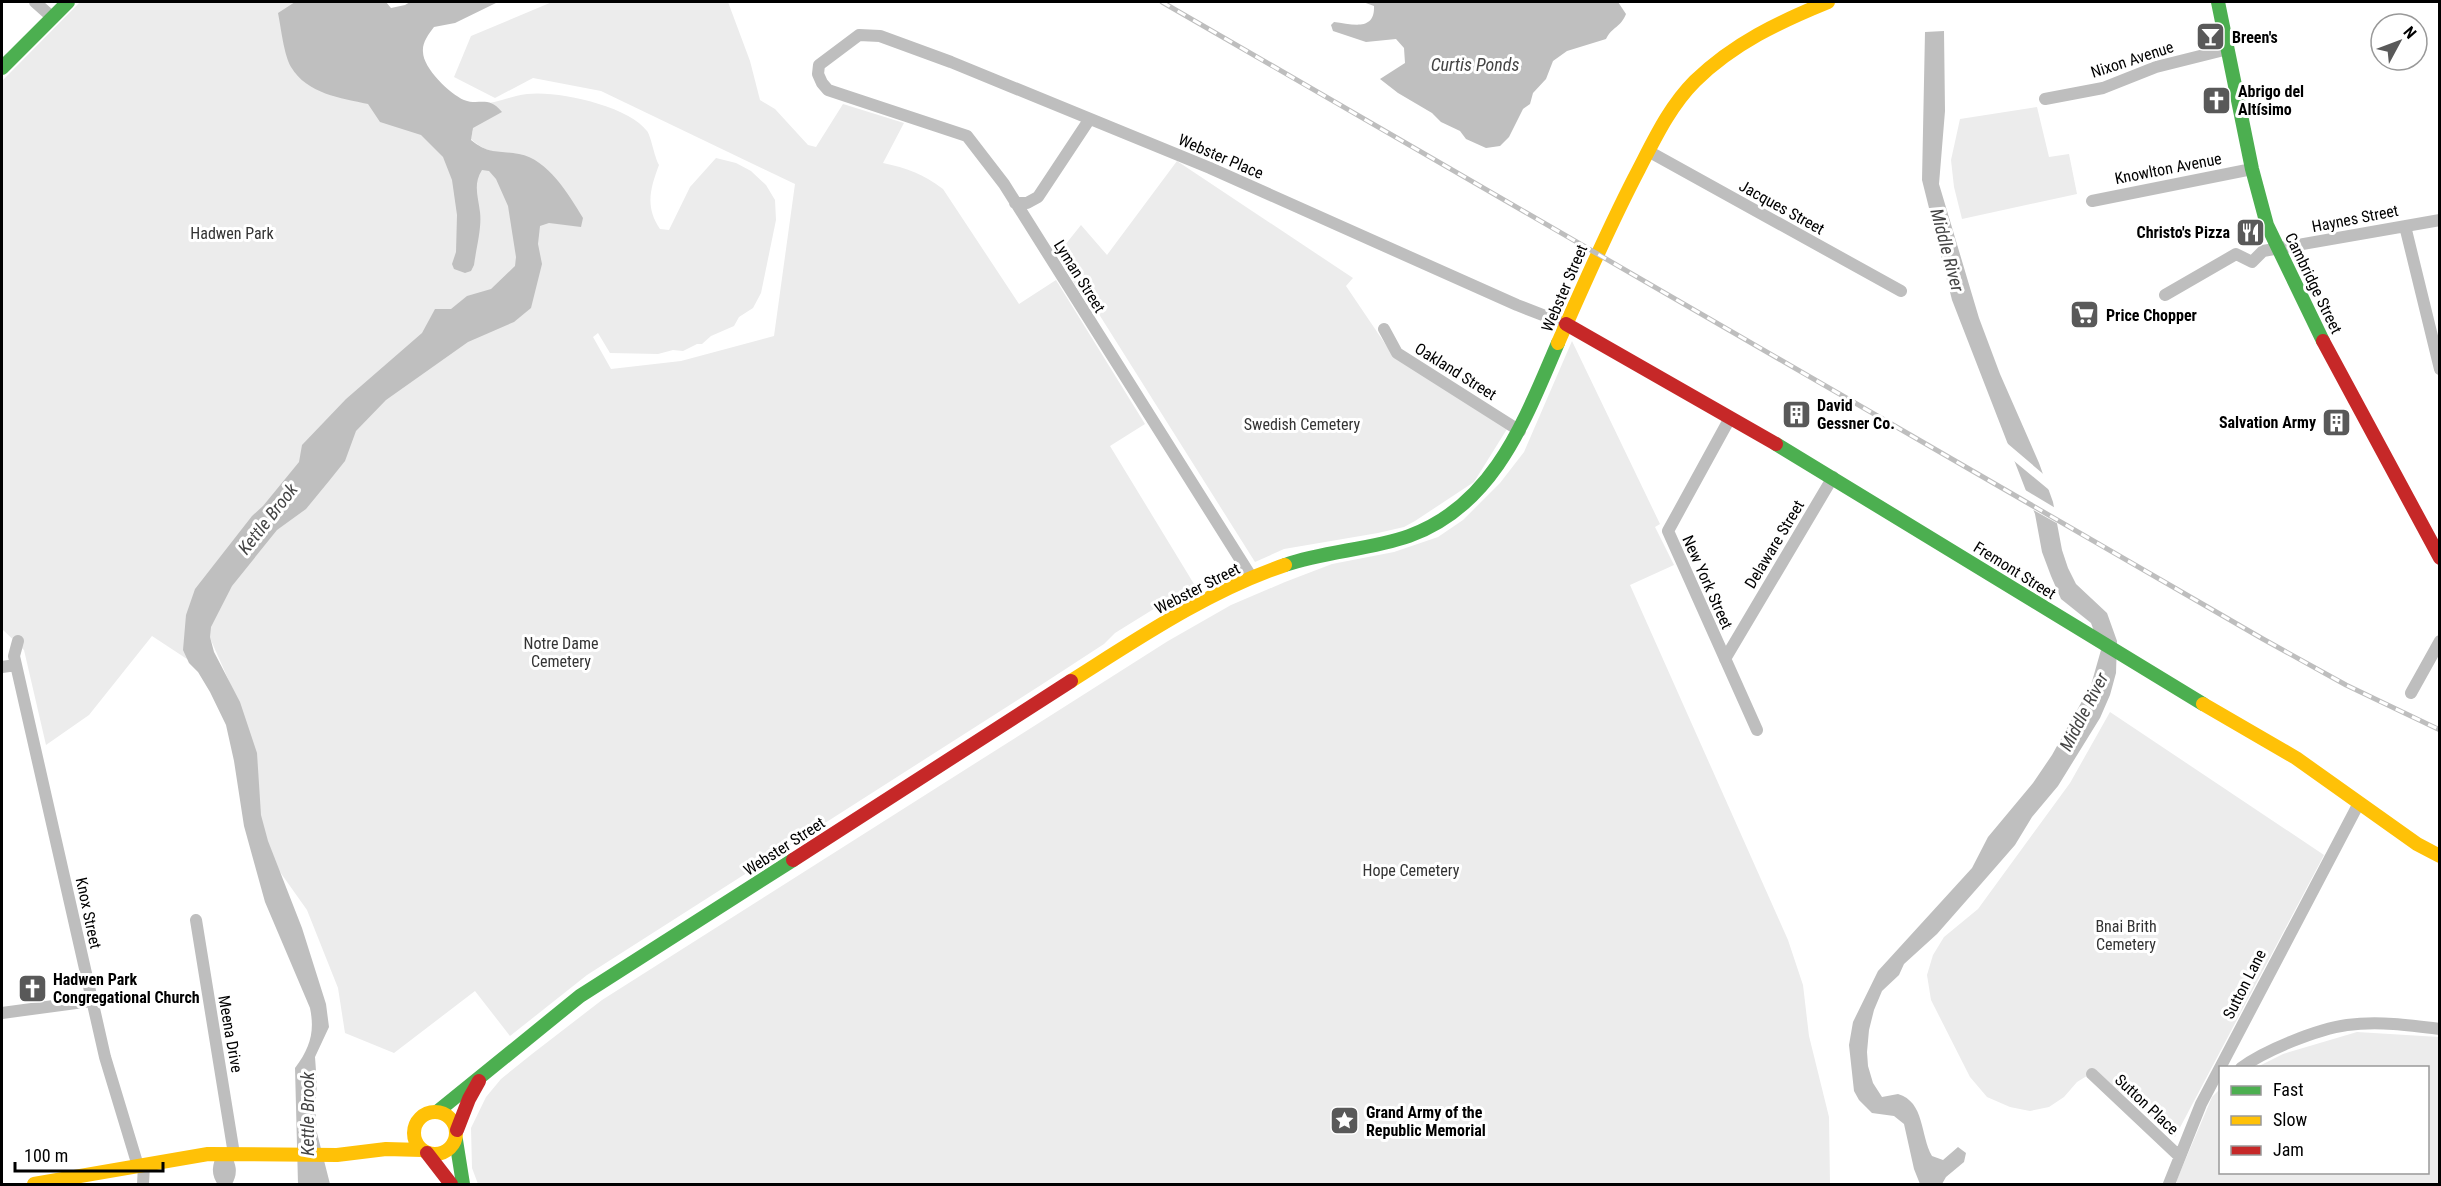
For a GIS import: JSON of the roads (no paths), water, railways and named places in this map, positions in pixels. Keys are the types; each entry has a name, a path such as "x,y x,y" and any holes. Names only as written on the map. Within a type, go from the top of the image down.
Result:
{"main road":[{"path":"2,68 68,2"},
{"name":"Webster Street","path":"437,1112 580,996 1150,631 1252,578 1300,560 1401,539 1442,521 1487,480 1507,454 1520,431 1606,232 1668,113 1681,96 1711,67 1774,24 1828,2"},
{"name":"Cambridge Street","path":"2218,2 2252,169 2277,249 2321,338 2439,558"},
{"name":"Fremont Street","path":"1566,324 1833,477 2123,657 2296,758 2417,844 2439,856"},
{"path":"34,1185 83,1180 198,1155 337,1155 386,1149 444,1153 456,1135 469,1099 487,1071"},
{"path":"386,1149 414,1130 422,1116 437,1112 448,1116 456,1135 463,1185"},
{"path":"414,1130 415,1141 451,1185"}],"street":[{"path":"34,2 53,18"},
{"name":"Lyman Street","path":"858,36 819,65 818,72 822,83 839,95 967,136 1015,203 1252,578"},
{"name":"Webster Place","path":"858,36 880,36 941,58 1210,168 1517,305 1566,324"},
{"name":"Nixon Avenue","path":"2046,99 2103,88 2156,67 2228,49"},
{"path":"1015,203 1027,203 1038,197 1089,120"},
{"name":"Jacques Street","path":"1648,151 1901,291"},
{"name":"Knowlton Avenue","path":"2092,201 2252,169"},
{"name":"Haynes Street","path":"2165,295 2236,254 2252,262 2263,251 2439,220"},
{"path":"2405,226 2439,369"},
{"name":"Oakland Street","path":"1384,329 1397,353 1520,431"},
{"name":"New York Street","path":"1731,418 1668,531 1757,730"},
{"name":"Delaware Street","path":"1725,659 1833,477"},
{"name":"Knox Street","path":"18,641 14,656 91,1001 105,1057 141,1166 143,1185"},
{"path":"2411,693 2439,641"},
{"path":"2,667 16,665"},
{"name":"Sutton Lane","path":"2222,1066 2359,803"},
{"name":"Meena Drive","path":"196,920 229,1154 218,1167 221,1180 225,1185"},
{"path":"2,1013 91,1001"},
{"path":"2244,1066 2253,1059 2295,1041 2345,1025 2367,1024 2439,1029"},
{"path":"2231,1046 2241,1054 2253,1059"},
{"name":"Sutton Place","path":"2092,1074 2180,1157"},
{"name":"Sutton Lane","path":"2169,1185 2215,1083"}],"water":[{"name":"Kettle Brook","path":"295,2 386,2 391,8 410,2 498,2 455,23 434,27 423,45 424,58 438,80 458,97 469,102 488,102 502,112 473,128 471,140 489,150 519,154 539,163 557,179 583,218 581,227 549,223 540,226 538,244 542,264 531,308 514,322 468,342 386,400 356,431 345,461 306,509 277,530 232,586 211,627 210,637 214,652 240,702 257,753 261,815 268,841 302,928 326,1004 329,1027 315,1057 317,1085 315,1105 317,1133 330,1184 298,1184 295,1068 310,1040 312,1025 310,1008 265,902 244,826 226,725 210,692 198,672 189,663 183,650 186,615 195,589 252,516 299,462 302,445 346,399 422,333 435,309 451,309 467,296 491,289 515,266 516,257 508,206 496,179 489,171 482,170 477,185 480,225 474,265 471,271 465,273 454,269 452,264 456,252 457,215 452,180 443,157 421,135 380,122 368,104 315,89 298,76 286,56 278,13"},
{"name":"Curtis Ponds","path":"1363,2 1618,2 1626,14 1622,22 1606,39 1567,51 1553,61 1546,79 1533,93 1530,104 1523,109 1509,137 1500,146 1486,148 1466,139 1460,131 1441,122 1432,113 1398,93 1380,79 1405,63 1404,48 1396,39 1366,42 1333,31 1331,25 1334,22 1355,25 1371,20 1374,6"},
{"name":"Middle River","path":"1944,31 1945,111 1939,184 1979,318 2053,502 2062,550 2068,568 2076,584 2107,613 2117,641 2116,673 2110,695 2100,718 2058,786 2032,817 2015,845 1937,934 1904,964 1899,975 1882,991 1874,1010 1869,1030 1868,1066 1873,1083 1882,1097 1898,1094 1913,1104 1921,1120 1932,1156 1943,1160 1958,1147 1966,1153 1964,1162 1946,1177 1942,1184 1920,1184 1914,1169 1904,1124 1894,1116 1872,1113 1859,1100 1854,1091 1849,1045 1853,1022 1878,971 1972,868 1988,837 2033,783 2052,755 2091,685 2101,650 2091,623 2061,599 2051,576 2042,552 2035,514 1952,300 1922,180 1925,32"}],"railway":[{"path":"1162,2 2263,639 2346,685 2440,730"}],"place":[{"name":"Breen's","path":"2211,37"},
{"name":"Abrigo del Altísimo","path":"2217,100"},
{"name":"Christo's Pizza","path":"2251,232"},
{"name":"Price Chopper","path":"2085,315"},
{"name":"David Gessner Co.","path":"1796,414"},
{"name":"Salvation Army","path":"2337,422"},
{"name":"Hadwen Park Congregational Church","path":"32,988"},
{"name":"Grand Army of the Republic Memorial","path":"1345,1121"}],"park label":[{"name":"Hadwen Park","path":"232,233"},
{"name":"Swedish Cemetery","path":"1302,424"},
{"name":"Notre Dame Cemetery","path":"561,652"},
{"name":"Hope Cemetery","path":"1411,870"},
{"name":"Bnai Brith Cemetery","path":"2126,935"}]}
